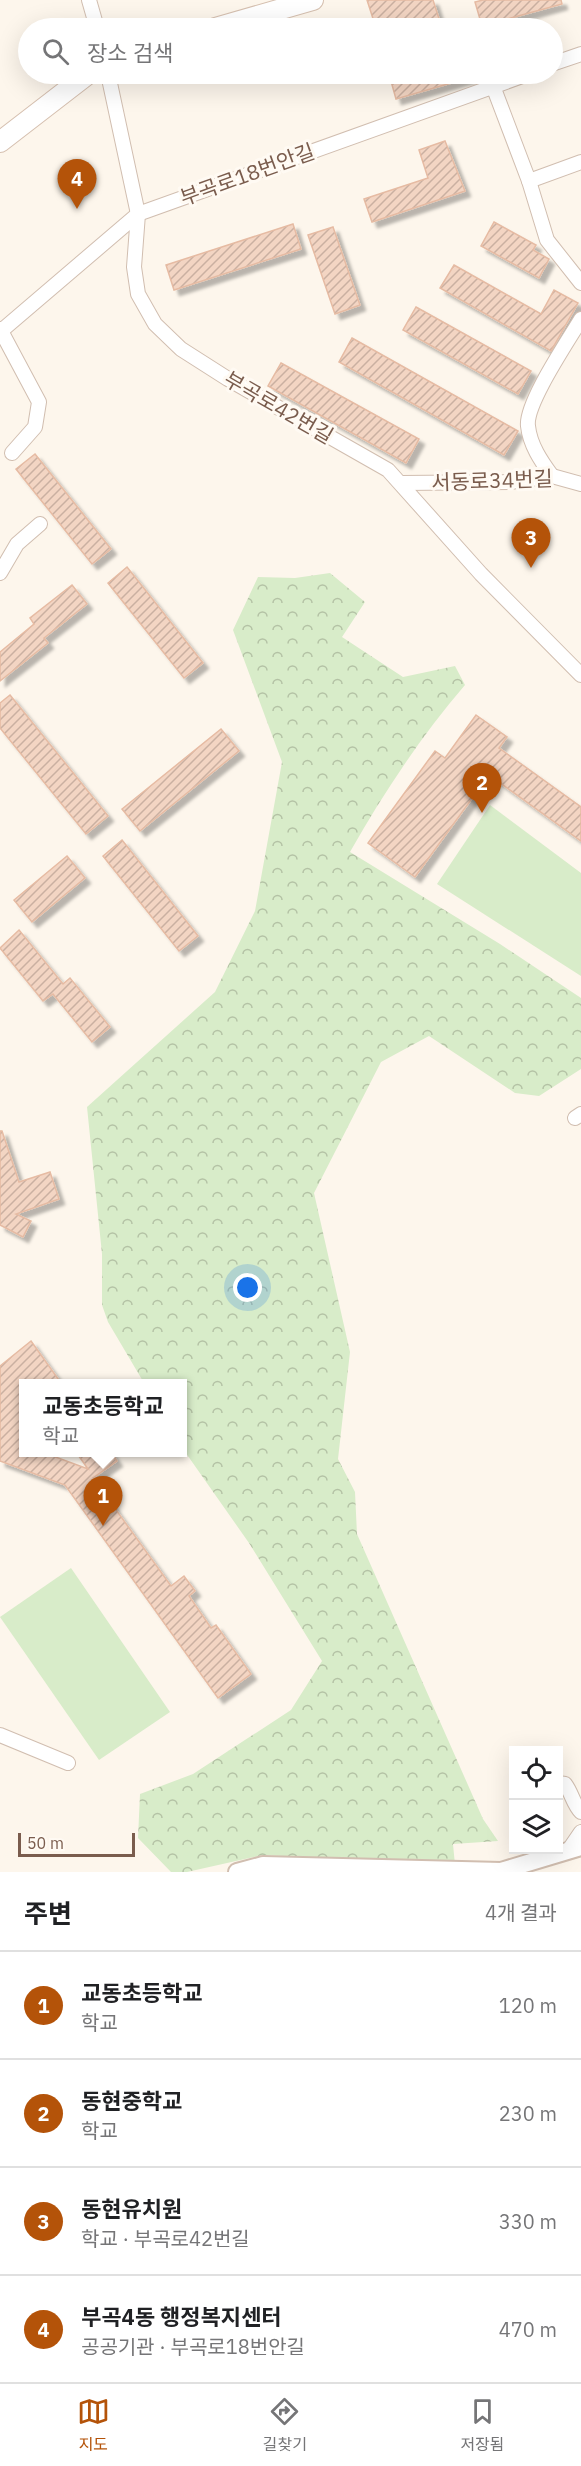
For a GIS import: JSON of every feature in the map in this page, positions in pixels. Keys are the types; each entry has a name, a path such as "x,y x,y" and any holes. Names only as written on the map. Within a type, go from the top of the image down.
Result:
{"main road":[{"path":"250,18 313,0"},
{"path":"0,142 75,84"}],"street":[{"path":"89,0 94,18"},
{"path":"563,60 581,54"},
{"name":"부곡로42번길","path":"110,84 138,214 134,267 138,294 155,324 181,349 228,379 388,470 481,574 581,675"},
{"name":"부곡로18번안길","path":"0,330 138,214 499,84"},
{"path":"493,86 529,181 548,240 581,283"},
{"path":"529,181 581,162"},
{"path":"552,476 539,459 527,424 532,404 581,319"},
{"path":"0,330 39,402 35,427 12,453"},
{"name":"서동로34번길","path":"402,483 510,482 552,476 581,484"},
{"path":"0,573 17,544 40,524"},
{"path":"0,1735 68,1763"},
{"path":"563,1784 570,1790 575,1806 581,1812"},
{"path":"237,1872 263,1865 501,1871 575,1849 581,1832"}],"green space":[{"path":"330,573 365,602 342,637 403,677 455,666 465,685 403,766 350,852 500,944 581,998 581,1069 539,1096 515,1093 429,1036 381,1062 314,1193 350,1352 338,1459 355,1492 357,1534 483,1819 498,1841 453,1844 455,1865 263,1855 187,1872 171,1872 138,1838 140,1794 193,1774 291,1710 322,1661 249,1543 187,1455 187,1379 142,1379 108,1322 102,1305 102,1254 87,1107 215,992 255,911 282,762 233,630 258,577 295,578"},
{"path":"490,805 581,873 581,976 437,884"},
{"path":"71,1568 170,1712 99,1760 0,1617"}],"building":[{"path":"367,0 433,0 439,18 373,18"},
{"path":"483,0 561,0 562,4 511,18 480,18 475,2"},
{"path":"392,84 448,84 396,99"},
{"path":"445,141 465,191 372,222 364,199 428,178 419,150"},
{"path":"494,222 536,245 533,250 549,259 539,278 481,246"},
{"path":"293,224 301,249 174,290 166,265"},
{"path":"333,227 360,305 335,314 308,235"},
{"path":"454,265 541,314 554,290 578,303 551,351 440,288"},
{"path":"416,307 531,371 518,394 403,330"},
{"path":"352,338 518,431 504,455 339,362"},
{"path":"281,363 419,439 406,463 268,386"},
{"path":"35,454 111,549 92,564 16,469"},
{"path":"127,567 203,663 184,678 108,583"},
{"path":"72,585 87,604 44,638 48,643 0,681 0,652 34,624 30,618"},
{"path":"10,695 108,816 86,834 0,728 0,703"},
{"path":"476,715 507,737 499,748 581,807 581,841 489,775 415,877 368,843 435,751 445,758"},
{"path":"221,729 239,751 140,831 122,809"},
{"path":"122,840 198,936 179,951 103,856"},
{"path":"67,856 85,878 32,922 14,900"},
{"path":"19,930 63,984 70,978 110,1027 92,1042 53,994 43,1001 0,948"},
{"path":"0,1131 2,1131 19,1182 50,1172 59,1199 16,1214 31,1221 23,1237 0,1225"},
{"path":"31,1341 58,1379 19,1379 19,1457 56,1457 88,1469 80,1457 114,1457 117,1461 93,1478 171,1586 184,1576 195,1591 189,1596 211,1628 216,1625 251,1674 218,1698 65,1485 0,1461 0,1366"}],"place":[{"name":"부곡4동 행정복지센터","path":"77,209"},
{"name":"동현유치원","path":"531,568"},
{"name":"동현중학교","path":"482,813"},
{"name":"교동초등학교","path":"103,1526"}]}
